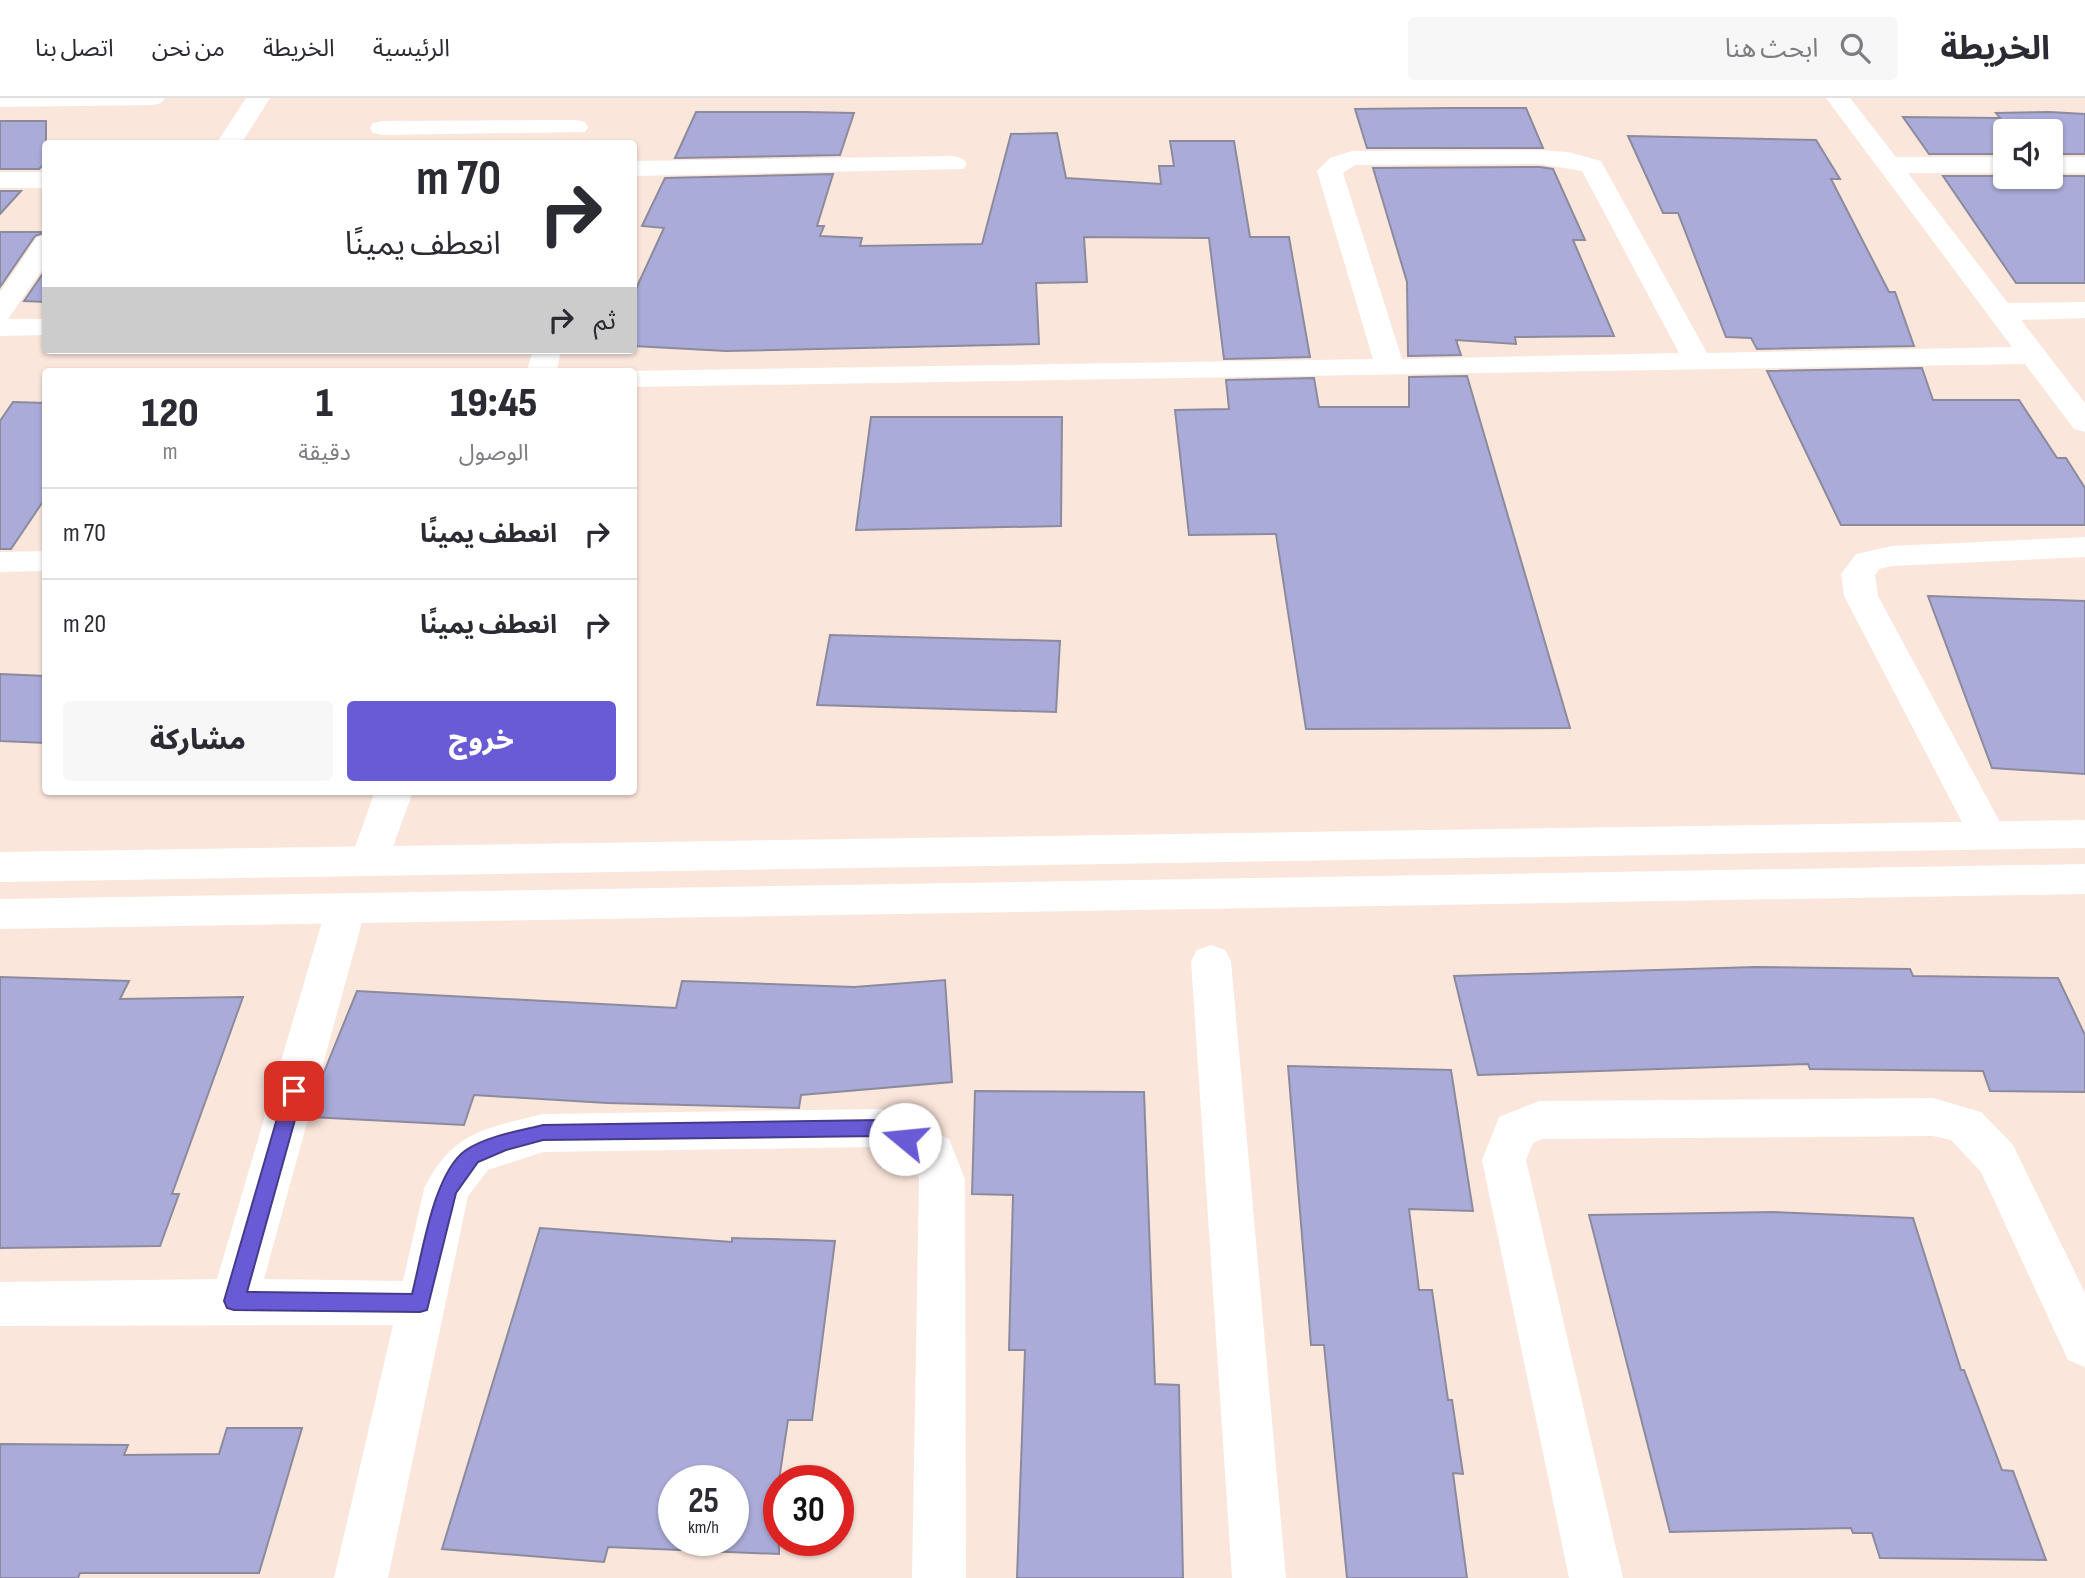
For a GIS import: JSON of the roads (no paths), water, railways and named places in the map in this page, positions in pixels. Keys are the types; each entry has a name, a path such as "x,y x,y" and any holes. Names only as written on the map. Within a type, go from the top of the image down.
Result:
{"street":[{"path":"0,100 153,98"},
{"path":"231,140 258,98"},
{"path":"1838,98 2085,423"},
{"path":"383,126 576,127"},
{"path":"1390,369 1330,171 1339,163 1352,158 1540,157 1568,159 1592,166 1698,362"},
{"path":"637,169 954,164"},
{"path":"1891,165 1993,165"},
{"path":"2063,165 2085,165"},
{"path":"0,180 42,180"},
{"path":"0,313 42,249"},
{"path":"1999,312 2085,310"},
{"path":"0,328 42,327"},
{"path":"637,378 1390,369 2032,355"},
{"path":"1988,835 1861,596 1858,574 1868,561 1892,556 2085,547"},
{"path":"0,562 42,561"},
{"path":"369,861 393,795"},
{"path":"0,867 2085,834"},
{"path":"0,914 2085,879"},
{"path":"234,1301 346,908"},
{"path":"1211,961 1259,1578"},
{"path":"1596,1578 1504,1160 1514,1130 1539,1120 1933,1117 1965,1125 1997,1159 2067,1262 2085,1344"},
{"path":"360,1578 447,1189 472,1156 503,1143 543,1133 881,1128 933,1153 942,1179 939,1578"},
{"path":"0,1304 234,1301 420,1303"}]}
